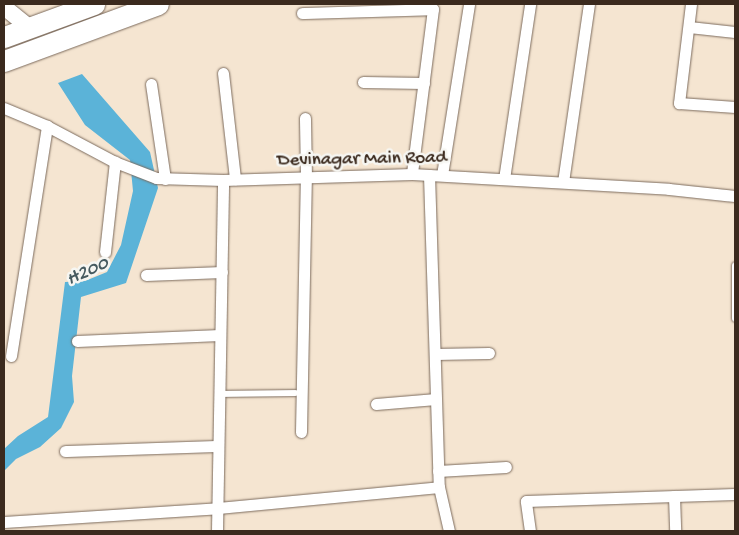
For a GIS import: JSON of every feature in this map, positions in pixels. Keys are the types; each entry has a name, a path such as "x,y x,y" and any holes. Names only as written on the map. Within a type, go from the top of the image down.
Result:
{"highway":[{"path":"4,37 94,4"},
{"path":"4,61 158,4"}],"street":[{"path":"442,175 469,4"},
{"path":"504,179 530,4"},
{"path":"563,182 589,4"},
{"path":"691,4 679,103 735,107"},
{"path":"4,7 30,28"},
{"path":"302,13 433,9 412,174"},
{"path":"689,27 735,32"},
{"path":"217,531 222,272 229,180 222,73"},
{"path":"363,82 424,83"},
{"path":"151,84 160,179"},
{"name":"Devinagar Main Road","path":"4,108 47,126 115,162 160,179 229,180 412,174 563,182 735,196"},
{"path":"301,432 306,177 305,118"},
{"path":"11,356 47,126"},
{"path":"105,252 115,162"},
{"path":"429,175 438,471 439,487 449,531"},
{"path":"146,275 222,272"},
{"path":"77,341 220,335"},
{"path":"434,354 488,353"},
{"path":"376,404 436,399"},
{"path":"64,451 218,446"},
{"path":"438,471 506,467"},
{"path":"4,522 218,508 439,487"},
{"path":"530,531 526,501 735,494"},
{"path":"674,496 675,531"}],"lane":[{"path":"735,266 735,319"},
{"path":"219,394 295,393"}],"water":[{"path":"82,74 150,152 158,188 126,283 81,297 72,376 74,402 61,428 40,447 16,459 4,471 4,449 18,436 48,417 65,282 85,281 107,272 121,245 133,191 130,160 85,125 58,83"}],"water label":[{"name":"H200","path":"88,272"}]}
